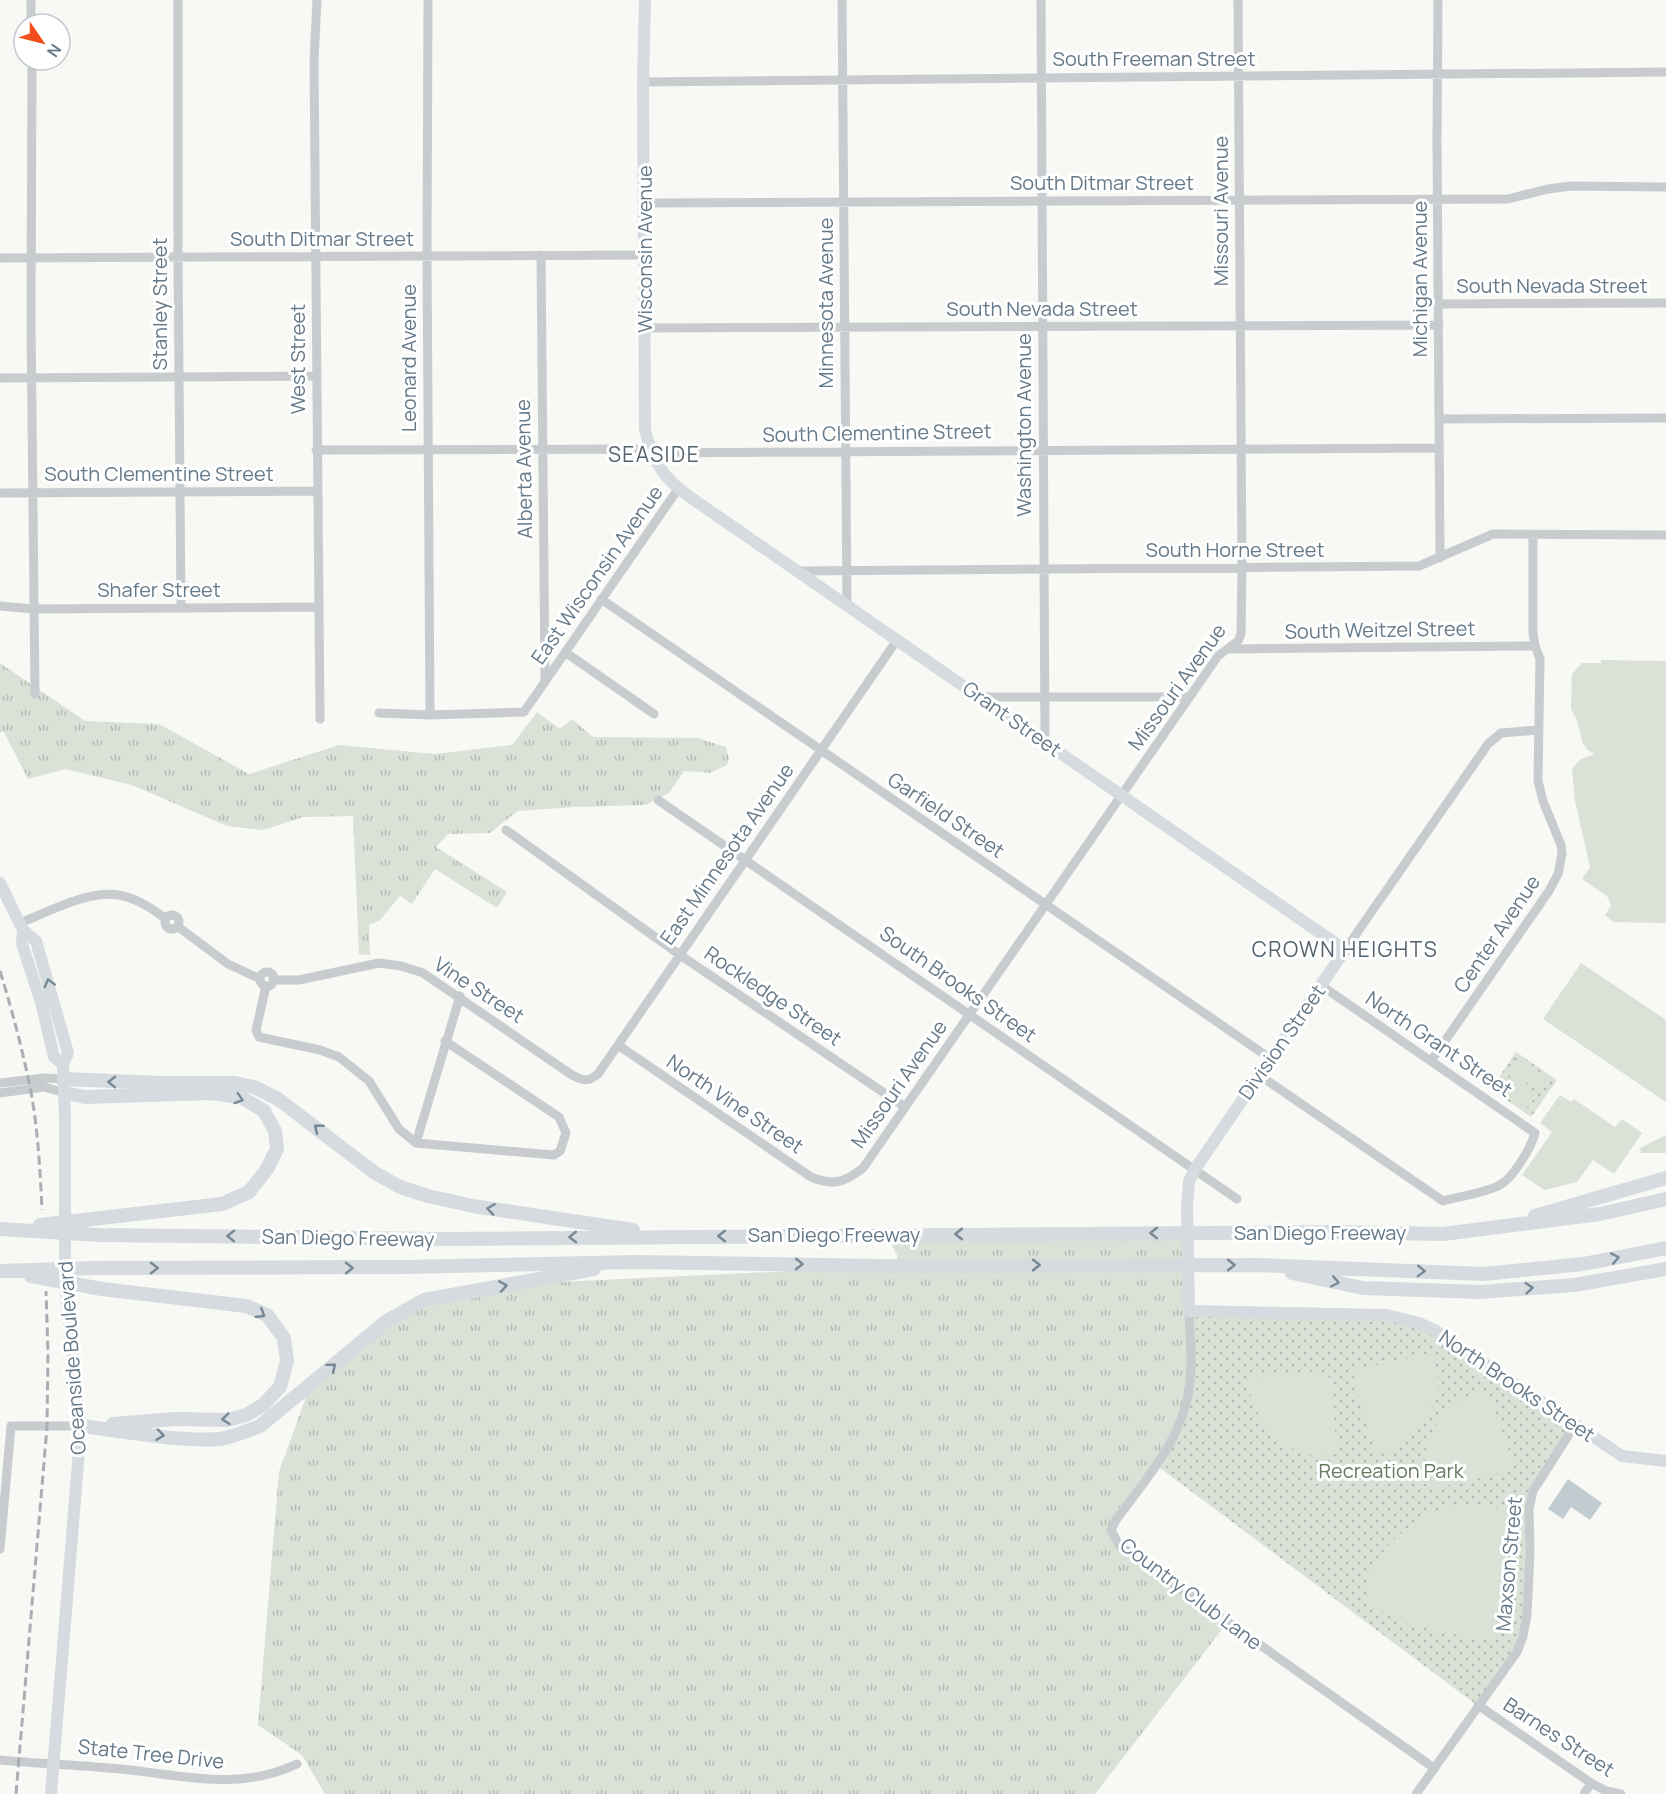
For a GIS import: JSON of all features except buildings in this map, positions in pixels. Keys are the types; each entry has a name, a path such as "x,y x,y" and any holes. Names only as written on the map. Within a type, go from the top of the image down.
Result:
{"highway":[{"path":"64,1086 235,1083 254,1087 278,1099 375,1173 400,1186 429,1196 473,1206 674,1236"},
{"path":"1,1229 222,1204 249,1192 267,1169 277,1149 275,1131 264,1111 241,1097 211,1094 85,1097 64,1086"},
{"path":"1488,1229 1666,1178"},
{"name":"San Diego Freeway","path":"1,1229 99,1235 441,1239 1335,1232 1443,1234 1600,1214 1666,1198"},
{"name":"San Diego Freeway","path":"3,1271 96,1268 372,1268 636,1262 879,1266 1258,1265 1484,1274 1583,1264 1666,1248"},
{"path":"81,1426 176,1437 220,1439 237,1435 260,1426 388,1320 424,1300 636,1262"},
{"path":"1258,1265 1363,1288 1480,1292 1574,1285 1666,1269"},
{"path":"3,1271 102,1289 246,1306 267,1315 284,1338 287,1361 280,1387 263,1405 246,1415 227,1420 176,1419 81,1426"}],"main road":[{"name":"Wisconsin Avenue","path":"645,0 643,82 645,430 651,453 663,475 678,489"},
{"name":"Grant Street","path":"678,489 1345,950"},
{"name":"Oceanside Boulevard","path":"0,883 22,926 22,944 41,1002 54,1057 63,1064 67,1305 81,1426 51,1794"},
{"name":"Division Street","path":"1187,1250 1189,1181 1195,1169 1345,950"},
{"name":"Country Club Lane","path":"1187,1250 1189,1311"},
{"name":"North Brooks Street","path":"1189,1311 1366,1315 1407,1319 1429,1328 1622,1456 1666,1461"}],"street":[{"name":"Stanley Street","path":"178,0 181,608"},
{"name":"West Street","path":"316,0 314,61 316,450 320,719"},
{"name":"Leonard Avenue","path":"428,0 430,715"},
{"name":"Minnesota Avenue","path":"842,0 847,606"},
{"name":"Washington Avenue","path":"1041,0 1045,742"},
{"name":"Missouri Avenue","path":"836,1183 863,1168 1218,656 1238,641 1241,634 1242,448 1238,0"},
{"name":"Michigan Avenue","path":"1438,0 1440,558"},
{"path":"32,72 31,258 35,694"},
{"name":"South Freeman Street","path":"643,82 1666,72"},
{"name":"South Ditmar Street","path":"645,203 1508,199 1570,186 1666,187"},
{"name":"Alberta Avenue","path":"541,255 541,450 545,682"},
{"name":"South Ditmar Street","path":"0,258 645,255"},
{"name":"South Nevada Street","path":"1438,304 1666,303"},
{"name":"South Nevada Street","path":"645,328 1439,325"},
{"path":"0,378 316,375"},
{"path":"1439,419 1666,418"},
{"name":"South Clementine Street","path":"316,450 637,449 651,453 1438,448"},
{"name":"East Wisconsin Avenue","path":"430,715 524,712 678,489"},
{"name":"South Clementine Street","path":"0,493 318,490"},
{"name":"South Horne Street","path":"798,571 1419,566 1493,534 1666,536"},
{"name":"Center Avenue","path":"1431,1061 1549,891 1558,874 1562,854 1561,845 1543,801 1538,781 1540,659 1535,646 1533,535"},
{"name":"Garfield Street","path":"601,600 1271,1059"},
{"name":"Shafer Street","path":"0,606 34,609 318,607"},
{"name":"East Minnesota Avenue","path":"583,1081 590,1080 598,1074 897,640"},
{"name":"South Weitzel Street","path":"1225,649 1535,646"},
{"path":"565,652 654,714"},
{"path":"980,697 1189,697"},
{"path":"379,713 430,715"},
{"name":"Division Street","path":"1345,950 1488,744 1502,733 1538,730"},
{"name":"South Brooks Street","path":"658,800 1237,1199"},
{"name":"Rockledge Street","path":"506,830 680,955 905,1107"},
{"name":"Vine Street","path":"22,926 86,897 111,894 132,899 165,918 164,921 171,929 177,926 228,964 267,982 299,980 379,963 401,966 423,973 460,996 583,1081"},
{"path":"267,982 256,1030 259,1037 320,1050 339,1057 369,1081 399,1129 416,1143 554,1155 560,1151 566,1133 559,1117 445,1041"},
{"name":"North Grant Street","path":"1259,1075 1443,1201 1498,1186 1508,1179 1532,1144 1535,1133 1322,986"},
{"path":"416,1143 460,996"},
{"name":"North Vine Street","path":"618,1045 811,1177 836,1183"},
{"path":"0,1083 44,1078 64,1086"},
{"path":"0,1093 64,1086"},
{"name":"Country Club Lane","path":"1189,1311 1190,1378 1183,1416 1166,1451 1111,1530 1119,1545 1434,1768"},
{"name":"Maxson Street","path":"1416,1794 1478,1705 1512,1661 1523,1636 1527,1615 1529,1509 1533,1491 1575,1425"},
{"path":"0,1549 11,1426 81,1426"},
{"name":"Barnes Street","path":"1478,1705 1591,1784 1606,1791 1622,1794"},
{"name":"State Tree Drive","path":"0,1760 54,1763 223,1780 248,1779 284,1770 297,1764"},
{"path":"1584,1794 1591,1784"}],"green space":[{"path":"1601,660 1666,661 1666,923 1613,922 1605,915 1611,906 1607,896 1582,879 1590,867 1575,801 1572,769 1581,759 1595,754 1587,750 1582,741 1577,720 1571,709 1572,674 1582,663 1601,663"},
{"path":"0,663 85,721 159,724 249,774 339,745 434,754 512,745 537,712 560,729 572,719 593,737 697,738 726,747 729,759 727,765 710,773 684,771 669,793 645,805 518,811 490,833 448,834 436,847 507,892 497,908 435,869 412,904 400,896 380,920 369,925 370,955 359,954 353,816 303,817 263,830 227,826 132,785 65,769 28,779 4,732 0,732"},
{"path":"1581,963 1666,1020 1666,1102 1543,1019"},
{"path":"1516,1052 1557,1080 1531,1117 1491,1089"},
{"path":"1521,1060 1548,1078 1539,1091 1512,1073"},
{"path":"1509,1077 1536,1096 1527,1108 1500,1090"},
{"path":"1560,1095 1571,1102 1574,1099 1615,1127 1622,1119 1642,1133 1614,1174 1593,1160 1577,1182 1544,1190 1522,1175 1552,1132 1540,1123"},
{"path":"1666,1135 1666,1153 1641,1153 1640,1148"},
{"path":"885,1231 1185,1232 1187,1377 1183,1416 1115,1525 1114,1538 1227,1623 1095,1794 325,1794 302,1755 258,1725 279,1472 309,1389 411,1307 537,1283 898,1266 897,1255"},
{"name":"Recreation Park","path":"1195,1309 1368,1316 1416,1325 1573,1429 1526,1507 1524,1619 1518,1645 1478,1706 1156,1465 1179,1428"},
{"path":"1432,1353 1438,1389 1432,1407 1409,1439 1394,1449 1377,1454 1354,1377 1359,1369"},
{"path":"1321,1371 1331,1379 1337,1454 1312,1456 1285,1444 1266,1426 1253,1403 1248,1377"},
{"path":"1488,1391 1511,1456 1512,1465 1500,1473 1433,1489 1426,1452 1431,1435 1441,1419 1462,1399 1474,1393"},
{"path":"1467,1506 1496,1508 1511,1517 1498,1625 1492,1636 1481,1640 1400,1622 1371,1604 1368,1587 1371,1573 1377,1561 1394,1540 1428,1515 1442,1509"}],"shaded area":[{"path":"1568,1479 1602,1503 1590,1520 1571,1507 1563,1519 1548,1509"}],"railway":[{"path":"0,971 13,1015 33,1102 42,1210"},
{"path":"16,1794 47,1427 46,1291"}],"district":[{"name":"SEASIDE","path":"654,455"},
{"name":"CROWN HEIGHTS","path":"1345,950"}]}
